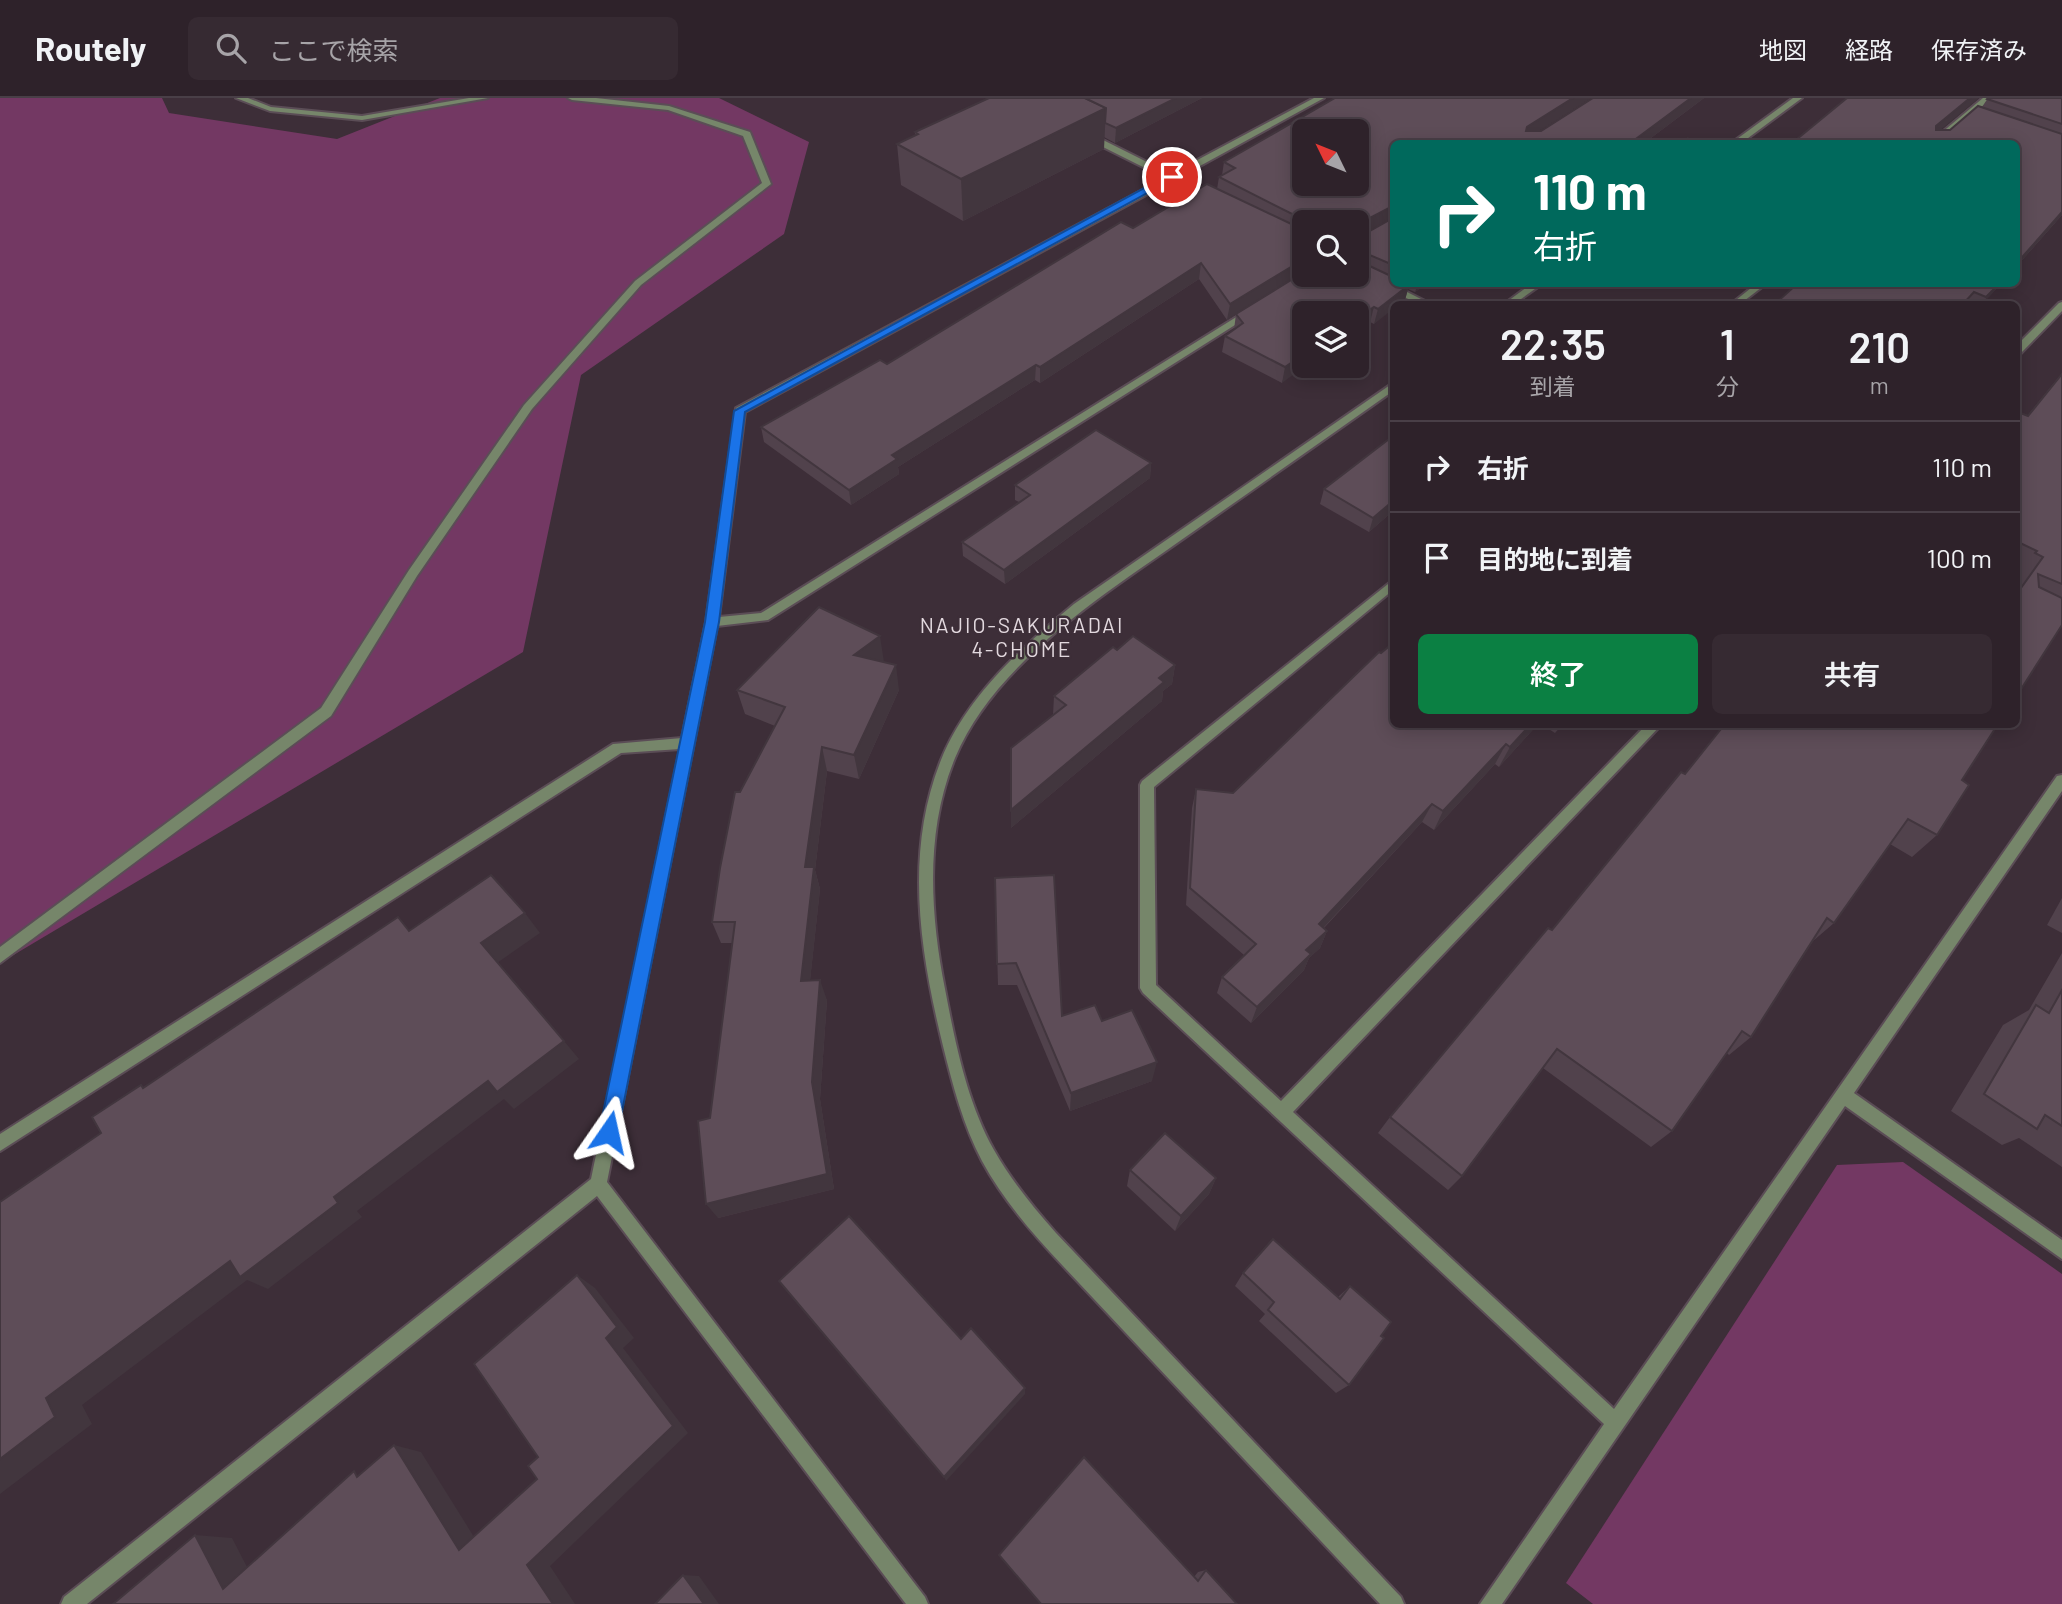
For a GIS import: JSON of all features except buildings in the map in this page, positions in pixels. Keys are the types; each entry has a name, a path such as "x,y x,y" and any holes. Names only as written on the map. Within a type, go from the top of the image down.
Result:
{"street":[{"path":"240,98 270,109 362,118 484,98"},
{"path":"0,956 326,712 413,573 528,407 638,283 767,184 747,134 669,108 572,98"},
{"path":"71,1604 598,1184 712,622 740,411 1320,98"},
{"path":"1740,140 1798,98"},
{"path":"1937,140 1988,98"},
{"path":"1965,116 1977,121"},
{"path":"1074,129 1220,201"},
{"path":"1379,281 1390,286"},
{"path":"1391,287 1420,301"},
{"path":"1512,301 1533,287"},
{"path":"1739,301 1757,287"},
{"path":"712,622 764,617 1264,304"},
{"path":"2020,348 2062,304"},
{"path":"1390,388 1089,599 1038,640 969,723 948,759 929,824 925,901 943,1018 970,1118 996,1170 1052,1240 1394,1604"},
{"path":"1390,586 1147,785 1148,988 1616,1423"},
{"path":"1281,1113 1652,728"},
{"path":"0,1143 618,748 687,743"},
{"path":"1490,1604 2062,780"},
{"path":"1843,1095 2062,1250"},
{"path":"598,1184 918,1604"}],"shaded area":[{"path":"0,98 162,98 169,113 337,139 440,98 719,98 809,142 784,234 581,375 523,652 0,963"},
{"path":"1903,1162 2062,1274 2062,1604 1593,1604 1566,1583 1837,1165"}],"district":[{"name":"NAJIO-SAKURADAI 4-CHOME","path":"1022,638"}],"route":[{"path":"609,1132 712,622 740,411 1172,177"}]}
